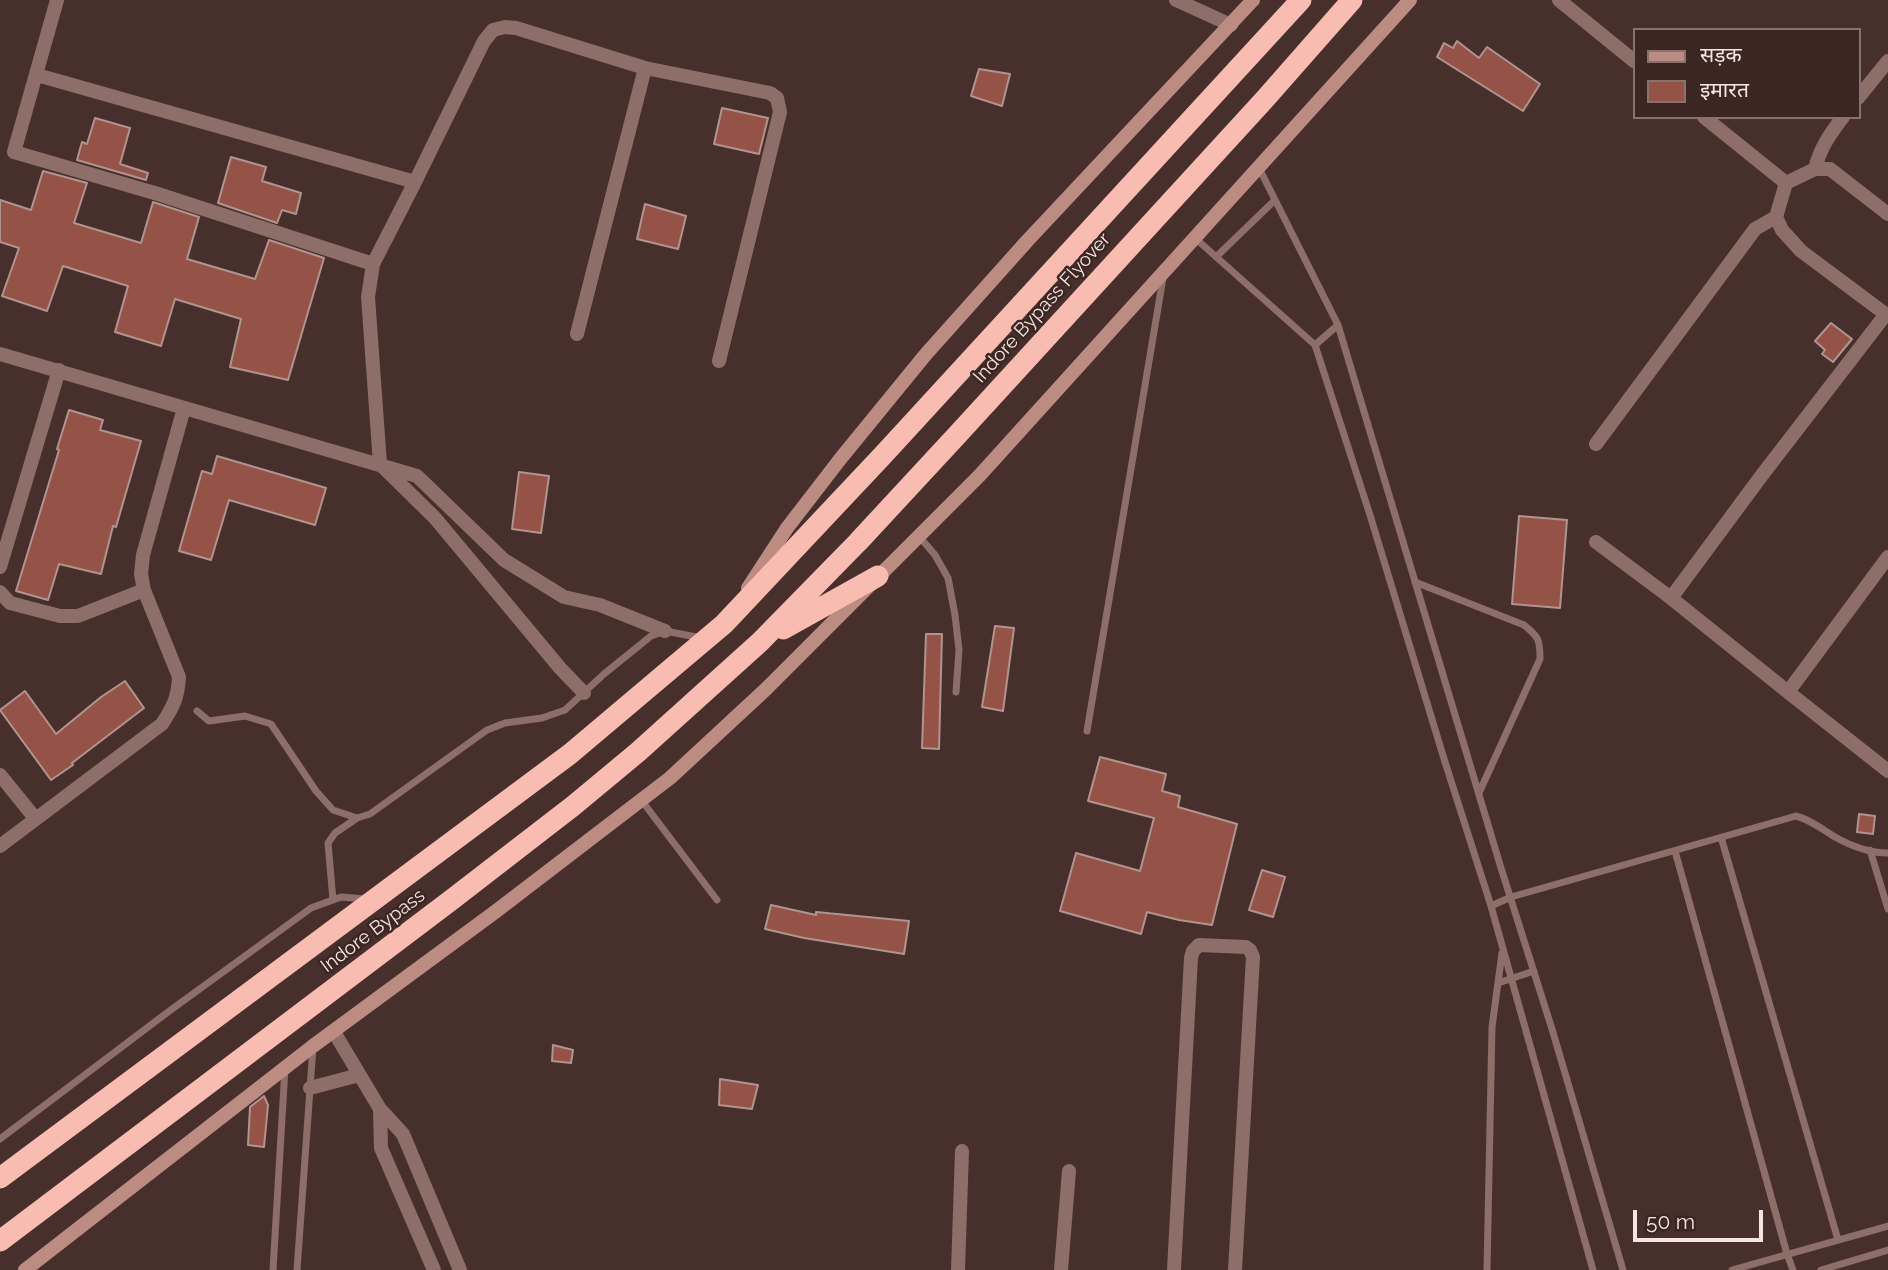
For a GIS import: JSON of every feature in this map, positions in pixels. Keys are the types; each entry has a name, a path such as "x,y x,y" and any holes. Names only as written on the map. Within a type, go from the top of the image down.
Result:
{"highway":[{"name":"Indore Bypass Flyover","path":"732,616 1301,0"},
{"name":"Indore Bypass Flyover","path":"760,642 858,542 1265,99 1352,0"},
{"path":"760,642 878,576"},
{"name":"Indore Bypass","path":"0,1178 570,754 732,616"},
{"name":"Indore Bypass","path":"0,1241 573,806 638,752 760,642"}],"street":[{"path":"57,0 14,152 158,194 373,264"},
{"path":"1176,0 1231,25"},
{"path":"732,616 787,528 926,354 1028,240 1253,0"},
{"path":"25,1270 313,1046 495,912 670,778 765,690 980,475 1410,0"},
{"path":"1559,0 1632,59"},
{"path":"584,693 435,518 380,464 368,297 373,264 484,41 493,30 516,28 645,68 771,93 777,98 780,112 719,361"},
{"path":"1860,96 1888,61"},
{"path":"578,334 645,68"},
{"path":"37,75 415,181"},
{"path":"1706,119 1786,184"},
{"path":"1815,169 1818,154 1842,119"},
{"path":"1671,598 1762,475 1887,315 1801,251 1782,230 1776,218 1786,184 1815,169 1830,169 1888,214"},
{"path":"1596,444 1755,229 1776,218"},
{"path":"0,354 417,476 504,560 564,597 600,605 665,631"},
{"path":"0,567 59,370"},
{"path":"0,846 162,724 175,704 180,677 144,590 141,574 143,555 184,408"},
{"path":"1596,542 1671,598 1888,771"},
{"path":"1788,692 1888,556"},
{"path":"0,592 10,603 60,616 78,615 144,590"},
{"path":"0,775 36,818"},
{"path":"1174,1270 1191,958 1199,945 1239,946 1250,950 1252,957 1235,1270"},
{"path":"334,1031 380,1109 403,1134 460,1270"},
{"path":"310,1088 359,1074"},
{"path":"380,1109 381,1148 434,1270"},
{"path":"958,1270 962,1151"},
{"path":"1061,1270 1069,1171"}],"lane":[{"path":"1259,168 1338,325 1623,1270"},
{"path":"1216,257 1275,200"},
{"path":"1195,238 1315,345 1491,906 1593,1270"},
{"path":"1087,731 1164,274"},
{"path":"1315,345 1338,325"},
{"path":"918,535 935,555 948,578 958,650 956,692"},
{"path":"1415,582 1524,625 1536,635 1539,643 1540,659 1478,794"},
{"path":"333,900 328,844 335,833 357,818 370,814 487,730 505,723 542,718 565,710 651,636 665,631 706,639"},
{"path":"197,711 209,721 246,716 271,724 316,791 333,810 357,818"},
{"path":"642,801 717,900"},
{"path":"1491,906 1511,897 1796,816 1808,819 1855,847 1888,853"},
{"path":"1721,837 1838,1240"},
{"path":"1675,850 1793,1270"},
{"path":"1870,850 1888,909"},
{"path":"0,1139 147,1027 311,908 341,897 374,900"},
{"path":"1488,1270 1492,1027 1503,948"},
{"path":"1498,983 1534,971"},
{"path":"297,1270 313,1046"},
{"path":"273,1270 285,1068"},
{"path":"1731,1270 1888,1226"},
{"path":"1821,1270 1888,1250"}],"building":[{"path":"1457,41 1479,58 1487,47 1540,84 1523,111 1437,57 1444,43 1453,48"},
{"path":"979,69 1010,74 1002,106 971,96"},
{"path":"722,108 768,118 759,154 714,144"},
{"path":"95,118 130,128 120,164 148,173 146,180 77,160 82,142 87,144"},
{"path":"231,157 266,167 262,181 301,193 296,214 282,210 277,223 218,203"},
{"path":"43,171 87,183 74,223 141,243 153,202 199,217 187,259 255,279 269,240 324,258 288,380 230,367 241,319 175,299 161,346 115,332 128,286 63,266 47,311 2,296 19,248 0,242 0,200 31,210"},
{"path":"645,204 686,216 678,249 637,239"},
{"path":"1831,323 1852,339 1833,362 1822,354 1825,350 1815,341"},
{"path":"69,410 103,420 100,430 141,441 116,527 113,526 101,574 59,564 48,600 16,591"},
{"path":"217,456 326,488 315,525 229,500 211,560 179,551 202,471 212,474"},
{"path":"519,472 549,476 541,533 512,529"},
{"path":"1519,516 1567,520 1560,608 1512,604"},
{"path":"995,626 1014,628 1003,711 982,707"},
{"path":"926,634 942,634 939,749 922,748"},
{"path":"125,681 144,708 51,780 0,710 25,691 56,734"},
{"path":"1100,757 1166,774 1162,791 1180,796 1178,807 1237,824 1212,925 1147,912 1141,934 1060,911 1076,853 1140,871 1154,818 1088,801"},
{"path":"1859,814 1875,816 1873,834 1857,832"},
{"path":"1262,870 1285,877 1273,917 1249,910"},
{"path":"771,905 816,915 816,912 909,921 904,954 765,929"},
{"path":"553,1045 573,1050 571,1063 552,1061"},
{"path":"720,1079 758,1085 752,1109 719,1105"},
{"path":"264,1096 268,1105 264,1147 248,1145 250,1107"}]}
